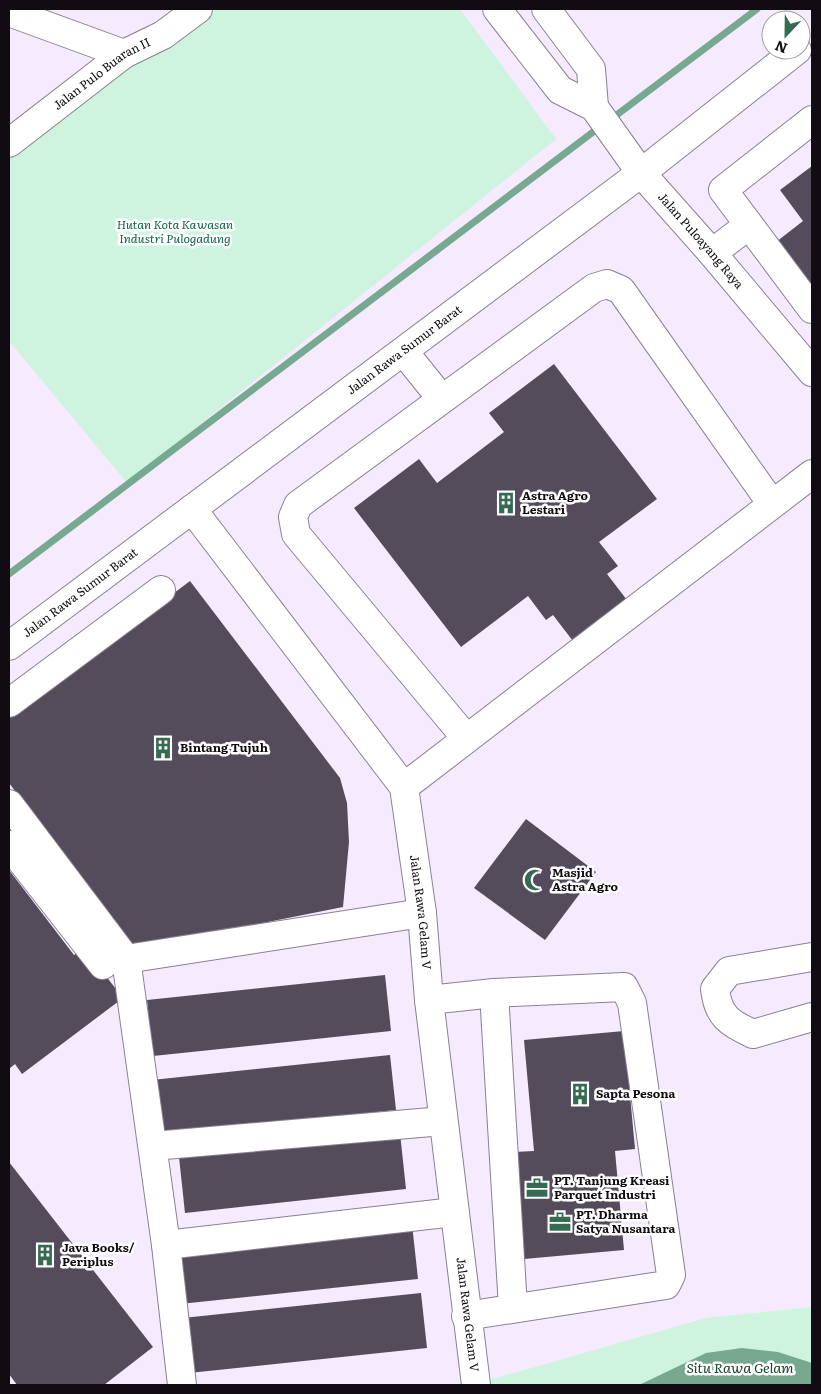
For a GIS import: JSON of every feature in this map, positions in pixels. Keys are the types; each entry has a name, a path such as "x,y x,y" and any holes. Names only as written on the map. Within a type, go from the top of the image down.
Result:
{"street":[{"name":"Jalan Pulo Buaran II","path":"9,143 124,54 163,34 198,9"},
{"name":"Jalan Puloayang Raya","path":"496,9 560,90 597,112 641,173 712,253 812,372"},
{"path":"546,9 591,69 597,112"},
{"path":"9,12 124,54"},
{"name":"Jalan Rawa Sumur Barat","path":"9,646 404,352 788,60"},
{"path":"812,120 722,190 812,309"},
{"path":"712,253 749,225"},
{"path":"466,738 296,534 293,518 298,505 441,398 594,288 607,284 621,290 772,504"},
{"path":"404,352 441,398"},
{"path":"404,787 812,474"},
{"name":"Jalan Rawa Gelam V","path":"192,509 404,787 422,913 429,1000 466,1316 472,1385"},
{"path":"9,703 161,590"},
{"path":"9,804 115,962 152,1146 166,1245 182,1385"},
{"path":"9,845 115,962"},
{"path":"115,962 422,913"},
{"path":"812,958 729,971 715,988 717,1006 735,1026 753,1034 812,1017"},
{"path":"429,1000 494,993 624,987 632,1002 671,1275 666,1285 466,1316"},
{"path":"494,993 513,1308"},
{"path":"152,1146 443,1121"},
{"path":"166,1245 454,1212"}],"shaded area":[{"path":"9,9 812,9 812,1385 9,1385"}],"green space":[{"name":"Hutan Kota Kawasan Industri Pulogadung","path":"209,9 460,9 556,139 127,483 9,341 9,143"},
{"path":"812,1307 812,1385 472,1385 706,1318"}],"water":[{"name":"Situ Rawa Gelam","path":"742,1348 778,1352 812,1363 812,1385 639,1385 706,1353"}],"building":[{"path":"812,166 812,301 771,246 803,221 780,190"},
{"name":"Astra Agro Lestari","path":"554,364 657,499 599,542 618,566 607,574 630,604 576,645 553,615 546,620 528,596 461,647 354,508 419,459 437,483 504,432 489,413"},
{"name":"Bintang Tujuh","path":"190,581 340,778 347,803 349,842 343,907 137,948 128,939 9,783 9,717"},
{"name":"Masjid Astra Agro","path":"526,819 596,872 545,940 474,888"},
{"path":"9,870 74,955 84,948 123,998 22,1074 15,1064 9,1069"},
{"path":"385,975 391,1031 153,1056 147,1000"},
{"name":"Sapta Pesona","path":"624,1031 635,1149 615,1151 624,1250 524,1259 514,1152 534,1151 524,1040"},
{"path":"390,1055 396,1110 158,1135 152,1080"},
{"path":"400,1133 406,1189 185,1213 179,1157"},
{"name":"Java Books/ Periplus","path":"9,1162 153,1347 104,1385 17,1385 9,1374"},
{"path":"412,1224 418,1279 180,1304 174,1249"},
{"path":"421,1293 427,1348 189,1373 183,1318"}],"waterway":[{"path":"610,120 757,9"},
{"path":"9,574 601,126"}],"place":[{"name":"Astra Agro Lestari","path":"506,503"},
{"name":"Bintang Tujuh","path":"163,748"},
{"name":"Masjid Astra Agro","path":"535,880"},
{"name":"Sapta Pesona","path":"580,1094"},
{"name":"PT. Tanjung Kreasi Parquet Industri","path":"537,1188"},
{"name":"PT. Dharma Satya Nusantara","path":"560,1222"},
{"name":"Java Books/ Periplus","path":"45,1255"}]}
